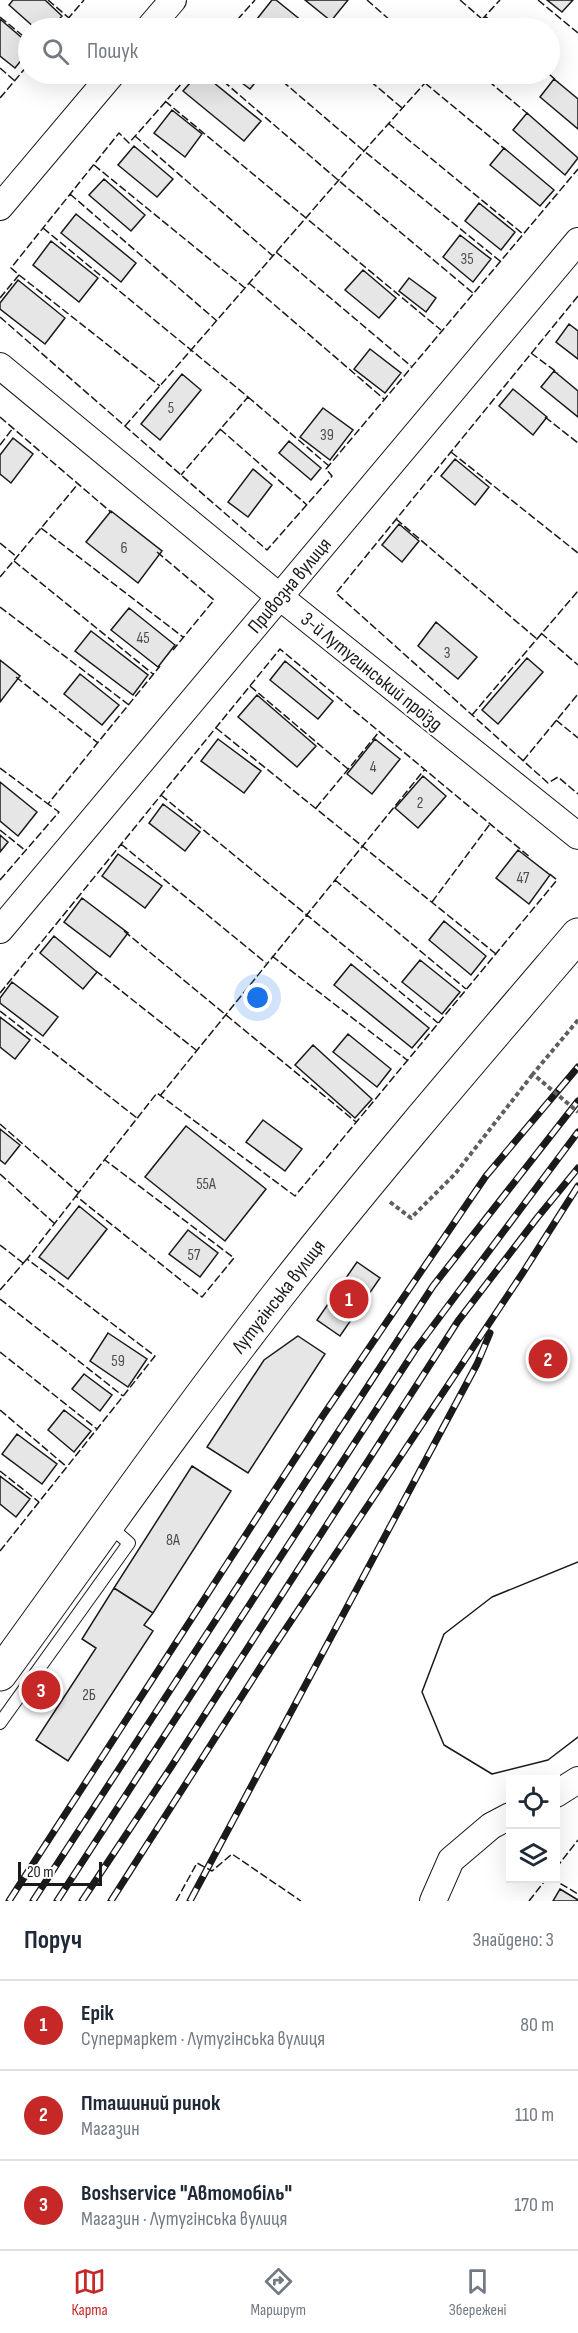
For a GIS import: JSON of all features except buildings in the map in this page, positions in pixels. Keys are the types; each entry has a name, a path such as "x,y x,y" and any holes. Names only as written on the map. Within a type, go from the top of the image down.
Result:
{"main road":[{"name":"Лутугінська вулиця","path":"0,1674 107,1524 280,1292 366,1184 578,935"}],"street":[{"path":"158,18 173,0"},
{"path":"0,207 104,84"},
{"name":"Привозна вулиця","path":"0,930 578,241"},
{"name":"3-й Лутугинський проїзд","path":"0,366 280,597 578,837"},
{"path":"560,1791 578,1780"},
{"path":"433,1901 451,1860 491,1826 506,1818"}],"lane":[{"path":"0,1723 129,1543 107,1524"}],"path":[{"path":"366,1184 411,1218 455,1174 578,1020"},
{"path":"533,1074 578,1112"}],"tram line":[{"path":"578,1562 492,1597 444,1634 422,1692 444,1745 492,1774 548,1760 578,1737"}],"railway":[{"path":"9,1901 322,1417 486,1176 578,1067"},
{"path":"33,1901 433,1286 578,1101"},
{"path":"57,1901 415,1350 578,1132"},
{"path":"82,1901 458,1321 578,1168"},
{"path":"111,1901 263,1663 578,1186"},
{"path":"190,1901 477,1364 490,1333"}],"fence":[{"path":"48,0 69,18"},
{"path":"69,18 84,0"},
{"path":"239,18 255,0"},
{"path":"367,0 388,18"},
{"path":"460,0 481,18"},
{"path":"483,18 500,0"},
{"path":"538,0 560,18"},
{"path":"0,17 18,32"},
{"path":"560,18 578,33"},
{"path":"0,68 15,81"},
{"path":"0,98 18,77"},
{"path":"0,298 19,275 11,268 119,133 129,143 181,84"},
{"path":"227,84 473,293"},
{"path":"286,84 500,261"},
{"path":"374,84 402,108"},
{"path":"125,426 424,84"},
{"path":"426,84 506,150"},
{"path":"492,84 528,114"},
{"path":"165,101 441,330"},
{"path":"388,123 523,234"},
{"path":"135,136 273,256"},
{"path":"94,165 245,288"},
{"path":"0,317 267,550 332,476 326,469 578,169"},
{"path":"70,194 217,321"},
{"path":"43,228 248,397 181,475"},
{"path":"276,252 411,366"},
{"path":"19,275 160,386"},
{"path":"249,283 384,399"},
{"path":"578,296 336,593 548,783 558,777 578,794"},
{"path":"531,353 558,373"},
{"path":"248,397 329,466"},
{"path":"0,417 112,513"},
{"path":"545,417 578,443"},
{"path":"0,445 13,428"},
{"path":"220,429 307,505"},
{"path":"451,452 578,553"},
{"path":"0,577 78,484"},
{"path":"396,519 537,639"},
{"path":"41,528 183,637"},
{"path":"0,543 17,557"},
{"path":"157,552 214,600 173,650"},
{"path":"14,561 153,674"},
{"path":"472,715 578,591"},
{"path":"0,607 129,705"},
{"path":"541,633 578,665"},
{"path":"0,993 280,649 531,858"},
{"path":"0,880 59,812 48,804 160,666"},
{"path":"16,677 98,743"},
{"path":"250,686 348,769"},
{"path":"523,761 578,694"},
{"path":"556,720 578,738"},
{"path":"216,728 496,954"},
{"path":"316,808 379,732"},
{"path":"0,768 48,804"},
{"path":"160,1096 425,769"},
{"path":"161,795 438,1023"},
{"path":"432,902 490,824"},
{"path":"0,830 26,851"},
{"path":"121,844 266,963"},
{"path":"76,1196 157,1093 295,1196 557,880 547,872"},
{"path":"335,880 466,989"},
{"path":"124,931 356,1122"},
{"path":"272,956 407,1060"},
{"path":"96,971 196,1050"},
{"path":"0,1011 137,1118"},
{"path":"0,1124 79,1193"},
{"path":"0,1551 155,1356 27,1259 76,1196 202,1297 234,1258 105,1160"},
{"path":"0,1174 55,1224"},
{"path":"0,1245 23,1263"},
{"path":"0,1290 27,1259"},
{"path":"0,1299 123,1396"},
{"path":"0,1352 97,1429"},
{"path":"0,1410 67,1467"},
{"path":"0,1471 39,1502"},
{"path":"560,1863 578,1840"},
{"path":"176,1901 197,1863 212,1871 232,1854 301,1901"},
{"path":"529,1901 543,1883"},
{"path":"559,1883 578,1894"}],"place":[{"name":"Ерік","path":"349,1299"},
{"name":"Пташиний ринок","path":"548,1359"},
{"name":"Boshservice \"Автомобіль\"","path":"41,1690"}]}
